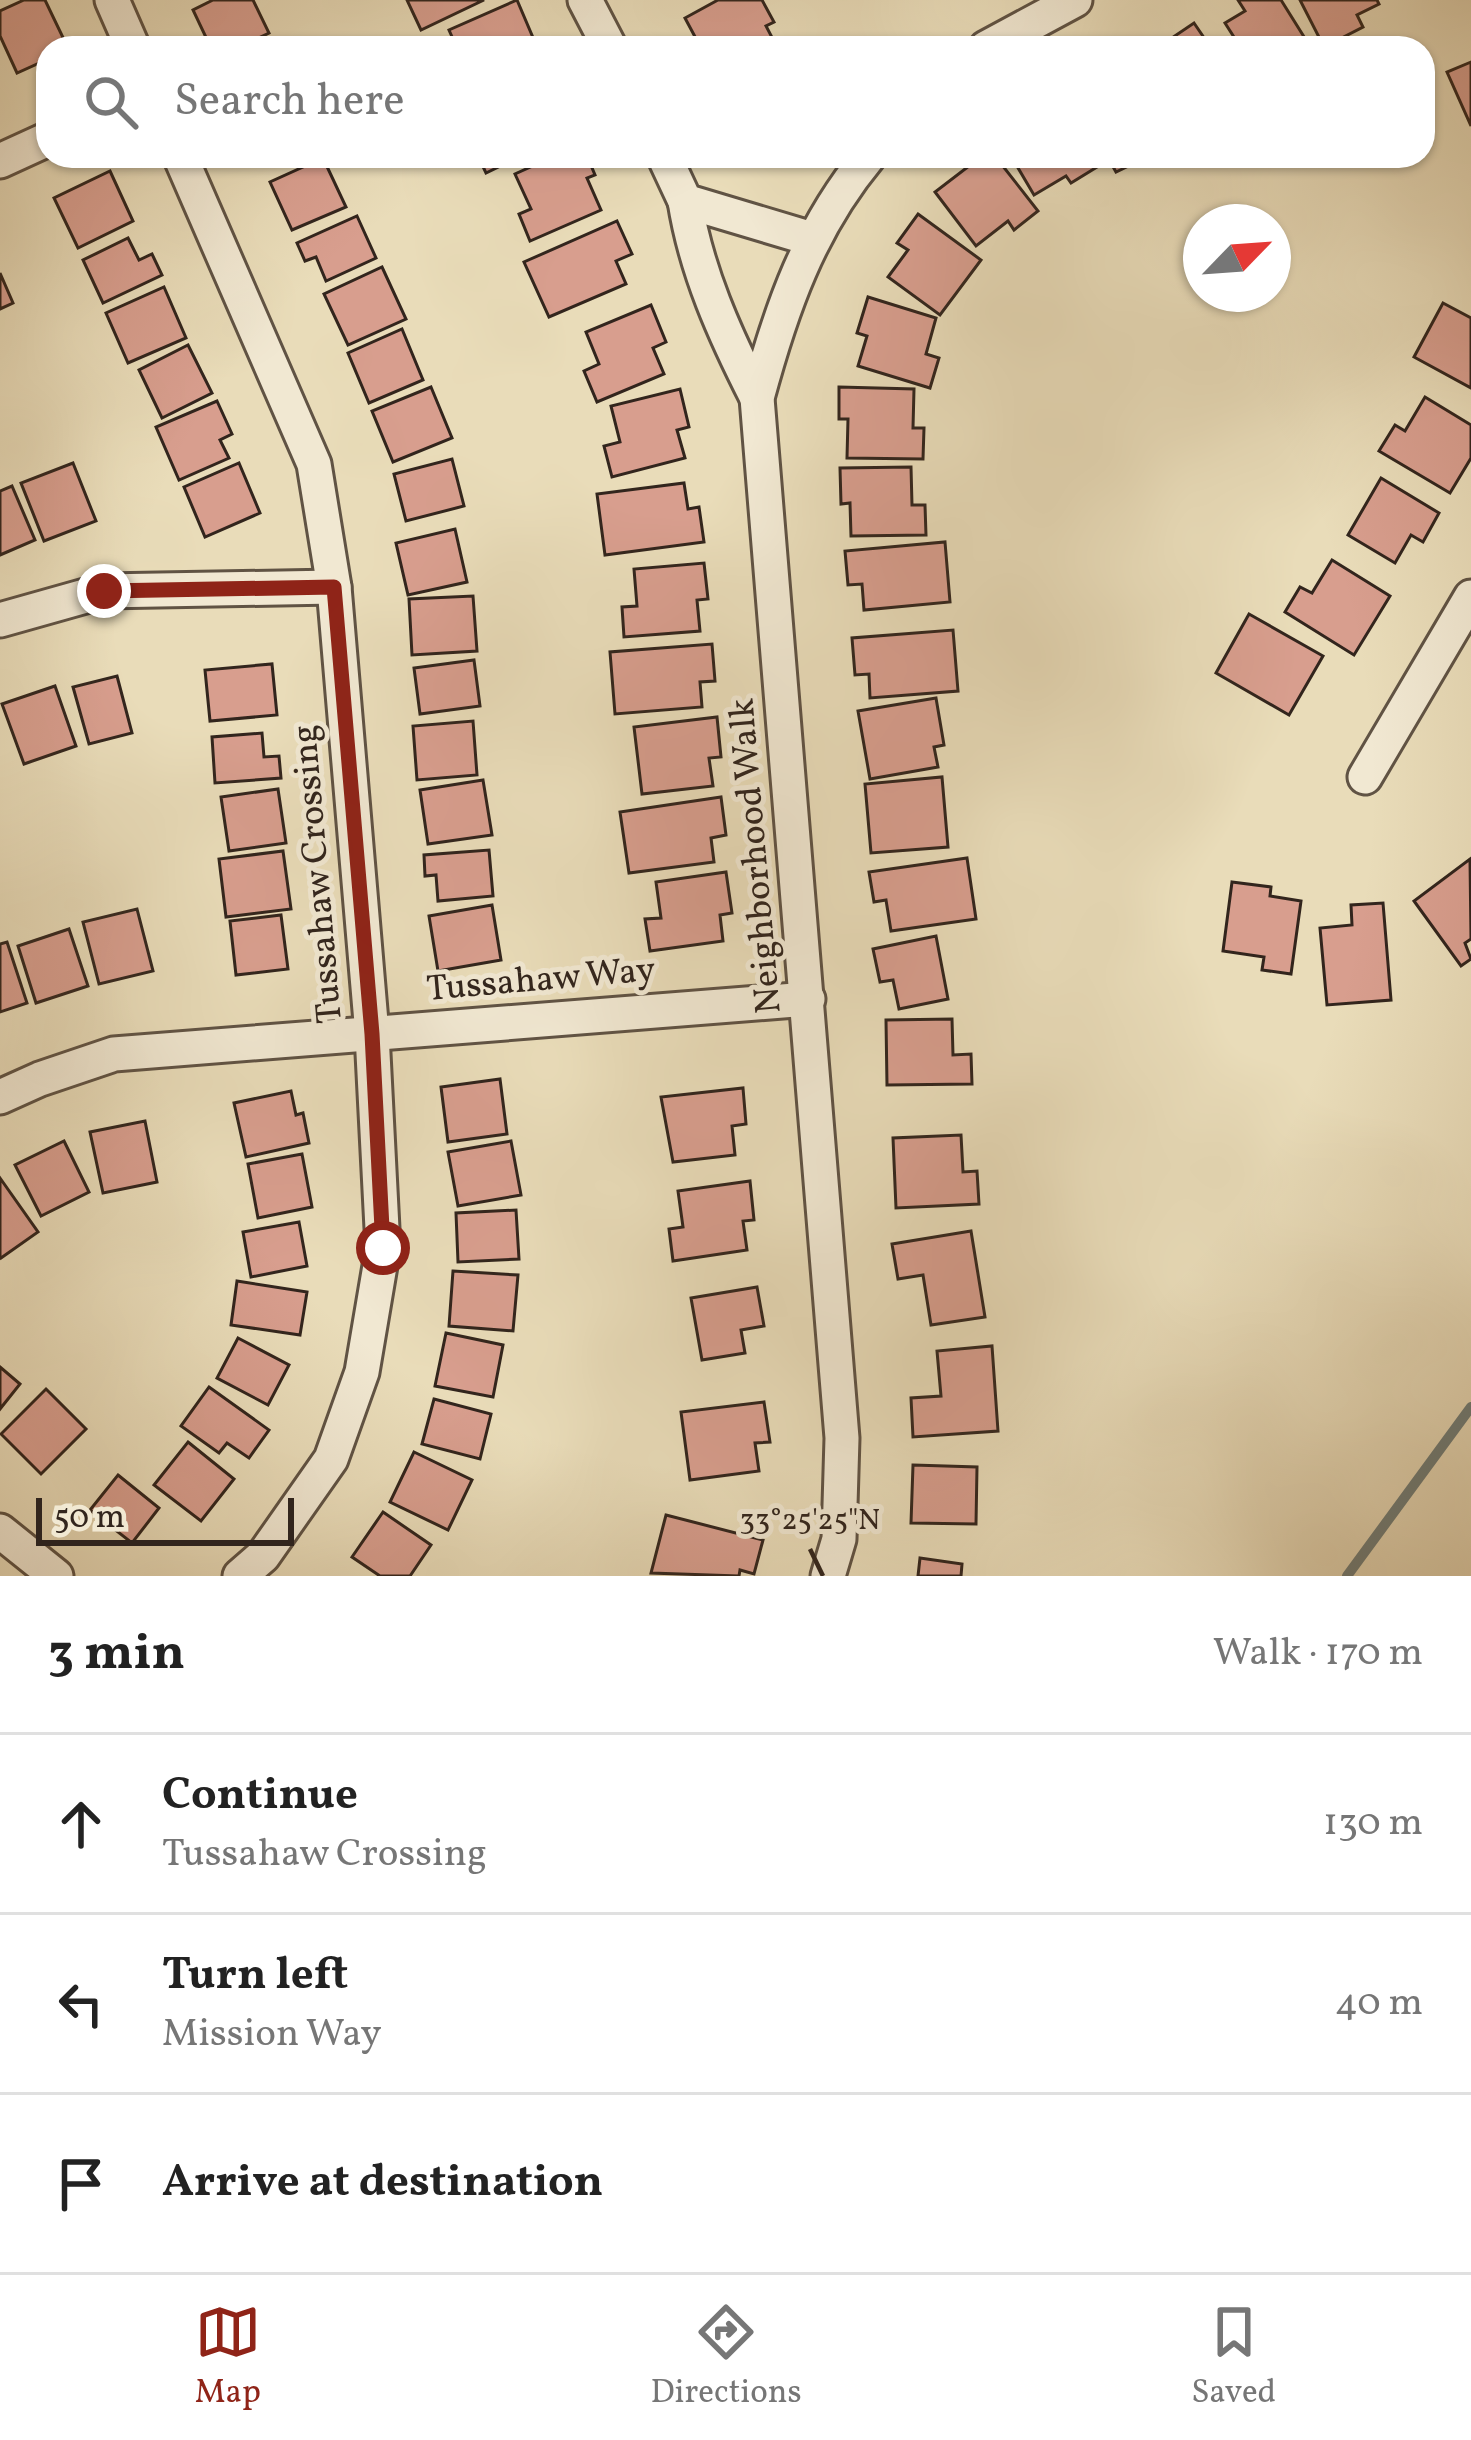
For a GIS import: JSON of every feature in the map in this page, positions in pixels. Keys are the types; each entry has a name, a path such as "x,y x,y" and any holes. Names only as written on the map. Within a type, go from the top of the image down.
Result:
{"street":[{"path":"112,0 128,36"},
{"path":"585,0 604,36"},
{"path":"1008,36 1075,0"},
{"path":"0,161 36,144"},
{"name":"Tussahaw Crossing","path":"185,168 314,464 334,587 372,1034 383,1248 362,1372 331,1459 263,1556 239,1576"},
{"path":"670,168 685,201 692,244 729,343 757,398"},
{"name":"Neighborhood Walk","path":"828,1576 838,1539 842,1438 757,398 781,312 812,239 861,168"},
{"path":"685,201 812,239"},
{"path":"0,620 104,591 334,587"},
{"path":"1365,777 1471,597"},
{"name":"Tussahaw Way","path":"0,1097 113,1054 808,999"},
{"path":"0,1531 56,1576"}],"building":[{"path":"24,0 45,0 62,36 36,36 36,64 17,73 0,36 0,11"},
{"path":"213,0 253,0 269,33 205,36 193,10"},
{"path":"407,0 484,0 421,30"},
{"path":"517,0 532,36 452,36 449,30"},
{"path":"718,0 762,0 774,22 766,26 771,36 695,36 685,18"},
{"path":"1238,0 1281,0 1304,36 1233,36 1225,23 1245,11"},
{"path":"1300,0 1377,0 1379,4 1357,15 1363,27 1345,36 1318,36"},
{"path":"1194,23 1203,36 1175,36"},
{"path":"1471,62 1471,126 1447,72"},
{"path":"301,168 328,168 346,207 292,230 270,182"},
{"path":"528,168 592,168 595,175 587,178 601,210 530,241 519,214 531,209 515,174"},
{"path":"966,168 1004,168 1038,211 1014,230 1008,221 976,246 935,192"},
{"path":"1018,168 1095,168 1071,183 1066,176 1034,195"},
{"path":"110,171 133,221 78,248 54,198"},
{"path":"918,214 981,260 940,315 888,277 908,250 897,243"},
{"path":"357,216 376,258 326,281 316,257 305,261 297,243"},
{"path":"617,221 632,254 616,261 626,284 549,317 524,262"},
{"path":"128,238 139,260 152,254 162,275 103,303 83,260"},
{"path":"382,267 406,319 348,345 324,294"},
{"path":"0,273 13,303 0,309"},
{"path":"164,287 186,338 128,363 106,313"},
{"path":"868,297 936,318 926,354 939,358 930,388 858,366 867,336 857,333"},
{"path":"1443,303 1471,318 1471,388 1414,357"},
{"path":"651,305 666,342 653,348 664,374 597,402 584,371 599,364 586,332"},
{"path":"402,329 423,380 369,403 348,353"},
{"path":"188,345 212,393 162,418 139,370"},
{"path":"431,387 452,438 393,462 372,411"},
{"path":"839,387 914,389 913,428 924,428 923,459 847,458 848,419 839,419"},
{"path":"680,389 689,427 677,430 685,458 612,477 604,446 620,442 611,406"},
{"path":"1425,397 1471,425 1471,458 1450,493 1379,451 1395,425 1405,431"},
{"path":"217,401 232,434 220,440 229,458 179,480 156,427"},
{"path":"452,459 464,506 406,521 394,474"},
{"path":"73,463 96,521 44,541 21,483"},
{"path":"239,463 260,513 205,537 184,487"},
{"path":"911,467 912,505 925,505 926,535 851,536 850,503 841,504 840,468"},
{"path":"1381,478 1439,513 1423,542 1411,535 1395,563 1348,535"},
{"path":"684,483 688,509 699,507 704,542 605,555 597,494"},
{"path":"12,486 35,540 0,555 0,491"},
{"path":"455,529 467,582 408,595 396,543"},
{"path":"945,542 950,602 864,610 862,584 848,585 845,551"},
{"path":"1332,560 1390,596 1354,655 1285,612 1300,587 1312,593"},
{"path":"704,563 708,599 697,600 700,631 624,637 622,607 637,606 634,569"},
{"path":"473,596 477,651 412,655 409,599"},
{"path":"1249,614 1323,656 1289,715 1216,673"},
{"path":"953,630 958,691 870,698 869,674 855,675 852,638"},
{"path":"712,644 715,681 700,682 702,707 615,714 610,652"},
{"path":"474,660 480,706 420,714 414,668"},
{"path":"272,664 277,715 210,721 205,670"},
{"path":"117,676 132,733 89,744 73,687"},
{"path":"55,686 76,746 24,764 2,704"},
{"path":"936,698 944,745 934,747 938,767 870,779 858,711"},
{"path":"717,717 721,757 709,758 713,786 642,794 634,727"},
{"path":"473,721 477,775 417,780 413,726"},
{"path":"262,733 264,757 279,756 281,778 215,783 212,737"},
{"path":"942,777 948,847 871,853 865,784"},
{"path":"483,780 492,835 428,844 420,790"},
{"path":"278,789 286,843 229,851 221,797"},
{"path":"721,797 726,835 711,838 714,862 629,873 620,812"},
{"path":"489,850 493,896 438,901 436,875 425,876 424,855"},
{"path":"283,851 291,909 226,917 219,859"},
{"path":"967,858 976,919 891,931 886,900 874,902 869,872"},
{"path":"1470,859 1471,939 1465,943 1471,959 1461,966 1414,901"},
{"path":"726,872 732,913 720,915 723,941 650,951 645,919 661,918 656,882"},
{"path":"1232,882 1271,887 1270,896 1301,901 1291,974 1262,970 1264,957 1223,951"},
{"path":"1383,903 1391,1000 1327,1005 1320,928 1352,925 1351,905"},
{"path":"492,905 501,960 438,971 429,916"},
{"path":"137,909 153,971 99,984 83,922"},
{"path":"281,915 288,969 236,975 230,921"},
{"path":"69,929 88,986 36,1003 18,946"},
{"path":"936,936 948,999 899,1009 893,980 880,982 873,949"},
{"path":"7,942 27,1003 0,1012 0,944"},
{"path":"952,1019 953,1055 971,1054 972,1084 887,1085 886,1020"},
{"path":"500,1079 507,1134 448,1142 441,1087"},
{"path":"743,1088 746,1124 732,1126 735,1155 673,1162 661,1097"},
{"path":"291,1091 296,1115 303,1113 309,1143 246,1157 234,1103"},
{"path":"145,1121 157,1182 103,1193 90,1132"},
{"path":"961,1135 963,1172 977,1171 979,1204 896,1208 893,1138"},
{"path":"64,1141 89,1192 41,1216 15,1165"},
{"path":"511,1141 521,1195 458,1206 448,1152"},
{"path":"302,1154 312,1207 258,1218 248,1164"},
{"path":"0,1178 38,1232 1,1258 0,1256"},
{"path":"750,1181 754,1220 743,1221 747,1250 673,1261 669,1229 683,1227 678,1191"},
{"path":"516,1210 519,1259 458,1262 456,1213"},
{"path":"299,1222 307,1266 251,1277 243,1232"},
{"path":"971,1231 985,1317 931,1325 923,1275 898,1279 892,1244"},
{"path":"453,1271 518,1275 513,1331 449,1326"},
{"path":"237,1281 307,1292 300,1335 231,1325"},
{"path":"757,1287 764,1326 741,1330 745,1353 702,1360 691,1298"},
{"path":"446,1333 503,1345 493,1397 435,1386"},
{"path":"238,1338 289,1365 268,1405 217,1378"},
{"path":"992,1346 998,1431 913,1437 911,1398 941,1396 937,1351"},
{"path":"0,1367 20,1384 0,1409"},
{"path":"209,1387 269,1430 249,1458 227,1443 219,1453 181,1426"},
{"path":"46,1389 86,1429 41,1474 1,1434"},
{"path":"434,1399 491,1414 480,1459 422,1444"},
{"path":"764,1402 770,1442 755,1443 759,1471 690,1480 681,1412"},
{"path":"188,1442 234,1479 201,1521 154,1485"},
{"path":"414,1452 472,1480 448,1530 390,1502"},
{"path":"913,1465 977,1467 976,1524 911,1523"},
{"path":"118,1475 159,1508 132,1543 90,1510"},
{"path":"383,1512 431,1545 410,1576 380,1576 352,1557"},
{"path":"666,1515 763,1540 754,1574 740,1570 739,1576 651,1573"},
{"path":"920,1558 962,1564 961,1576 918,1576"}],"waterway":[{"path":"1347,1576 1471,1407"}],"route":[{"path":"104,591 334,587 372,1034 383,1248"}]}
